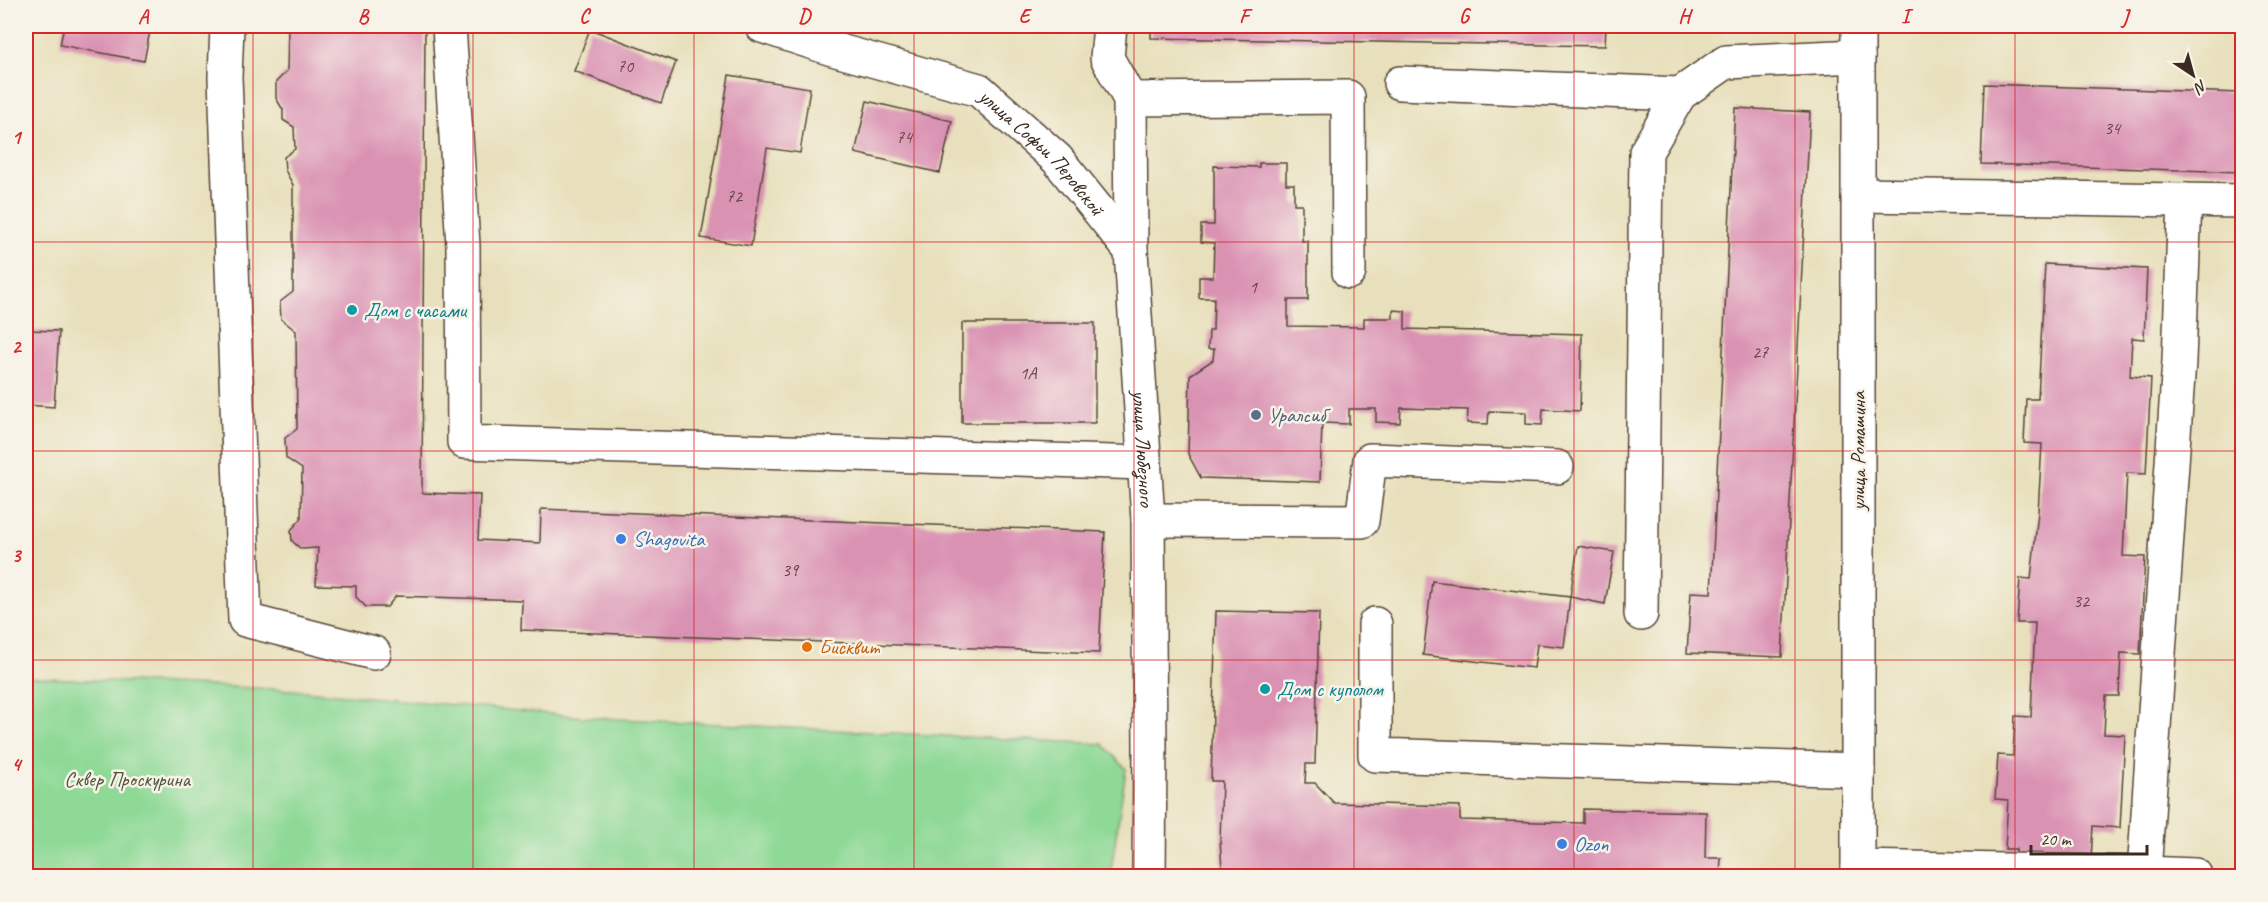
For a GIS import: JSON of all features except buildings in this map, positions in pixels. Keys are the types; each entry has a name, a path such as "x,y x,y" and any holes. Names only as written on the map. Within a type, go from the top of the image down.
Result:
{"street":[{"path":"227,26 225,77 245,620 374,653"},
{"path":"449,26 463,245 464,442 1145,463"},
{"name":"улица Софьи Перовской","path":"762,26 829,48 979,90 1056,159 1131,251"},
{"name":"улица Любезного","path":"1110,26 1107,58 1130,99 1131,251 1148,520 1149,876"},
{"path":"1641,614 1646,152 1680,94 1726,62 1858,41"},
{"name":"улица Ромашина","path":"1858,41 1858,872"},
{"path":"1400,83 1680,94"},
{"path":"1130,99 1347,97 1349,272"},
{"path":"1858,195 2242,201"},
{"path":"2144,873 2179,361 2185,200"},
{"path":"1148,520 1362,521 1370,460 1557,467"},
{"path":"1375,624 1375,755 1858,770"},
{"path":"1858,872 2195,875"}],"green space":[{"name":"Сквер Проскурина","path":"26,677 292,690 583,717 1103,744 1126,769 1110,876 26,876"}],"place":[{"name":"Дом с часами","path":"352,310"},
{"name":"Уралсиб","path":"1256,415"},
{"name":"Shagovita","path":"621,539"},
{"name":"Бисквит","path":"807,647"},
{"name":"Дом с куполом","path":"1265,689"},
{"name":"Ozon","path":"1562,844"}]}
